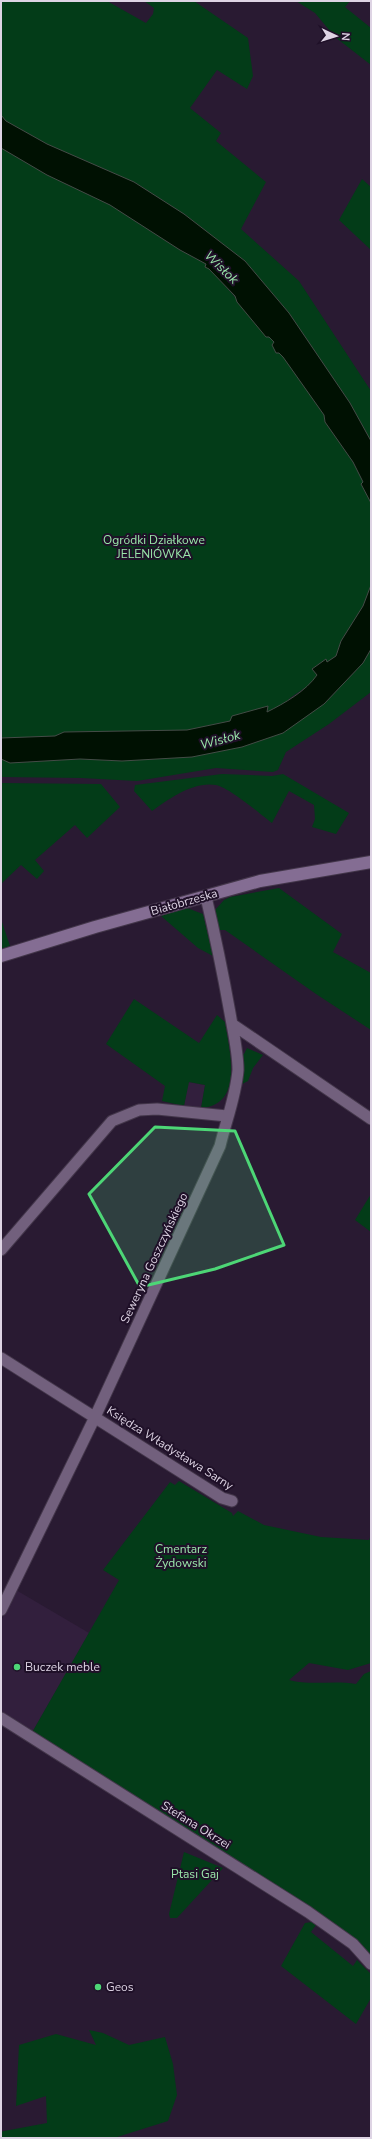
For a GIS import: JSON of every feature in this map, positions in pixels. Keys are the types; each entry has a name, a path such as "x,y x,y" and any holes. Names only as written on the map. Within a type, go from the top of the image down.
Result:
{"street":[{"name":"Białobrzeska","path":"1,956 95,927 260,881 371,862"},
{"name":"Seweryna Goszczyńskiego","path":"1,1610 95,1417 220,1146 227,1116 234,1096 238,1069 232,1024 206,897"},
{"path":"232,1024 371,1119"},
{"path":"1,1250 112,1121 138,1110 157,1109 227,1116"},
{"name":"Księdza Władysława Sarny","path":"1,1358 222,1498 232,1501"},
{"name":"Stefana Okrzei","path":"1,1718 308,1912 354,1944 371,1964"}],"highlighted area":[{"path":"155,1127 235,1131 284,1245 215,1269 140,1287 89,1194"}],"shaded area":[{"path":"188,1082 205,1085 201,1108 184,1106"},
{"path":"16,1590 89,1633 30,1736 1,1718 1,1621"}],"green space":[{"path":"1,1 107,1 146,23 153,14 154,8 144,1 194,1 248,38 253,76 247,89 217,70 190,108 221,133 216,141 266,182 241,229 299,281 371,391 371,441 350,403 289,313 245,261 184,214 134,182 47,144 6,121 1,115"},
{"path":"296,1 350,1 345,7 371,28 371,65 335,37 315,13"},
{"name":"Ogródki Działkowe JELENIÓWKA","path":"1,148 47,175 110,205 180,250 206,264 274,342 324,415 325,422 353,462 363,482 361,484 371,503 371,585 363,606 341,641 336,656 327,662 326,659 312,669 318,675 312,683 290,698 286,703 266,712 187,730 65,732 55,736 1,738"},
{"path":"362,179 371,187 371,250 339,220"},
{"path":"371,649 371,692 329,724 286,752 278,770 273,772 216,768 137,781 81,778 1,777 1,759 10,763 80,759 122,761 324,704 363,663"},
{"path":"222,774 272,776 283,774 349,813 336,834 312,827 315,819 314,805 289,791 272,823 237,796 216,785 207,784 190,788 174,796 152,811 134,791 135,785"},
{"path":"1,783 101,784 120,807 87,838 75,825 35,860 44,871 37,879 21,865 1,884"},
{"path":"279,888 342,934 333,952 371,973 371,1030 316,994 225,930 218,930 215,910 224,900 230,897"},
{"path":"187,908 203,914 213,956 198,948 161,916"},
{"path":"1,919 10,946 1,949"},
{"path":"134,999 199,1043 217,1015 225,1022 231,1060 231,1074 229,1087 224,1097 215,1105 201,1108 205,1085 189,1082 184,1106 162,1101 165,1086 106,1044"},
{"path":"247,1048 263,1055 253,1068 248,1081 242,1084 241,1055 244,1054"},
{"path":"371,1194 371,1232 355,1220"},
{"name":"Cmentarz Żydowski","path":"179,1481 232,1513 233,1516 238,1511 264,1525 321,1537 369,1540 371,1536 371,1663 348,1670 309,1663 289,1680 306,1683 356,1684 364,1674 371,1671 371,1964 353,1944 30,1736 119,1580 103,1570 170,1482 175,1485"},
{"name":"Ptasi Gaj","path":"184,1852 223,1868 177,1918 170,1918 169,1914"},
{"path":"312,1922 316,1925 311,1932 353,1966 357,1960 371,1974 371,1998 356,2024 281,1966 305,1923"},
{"path":"89,2030 103,2033 129,2045 165,2037 173,2064 177,2095 168,2121 114,2138 1,2138 1,2132 4,2131 47,2123 46,2096 16,2106 19,2045 56,2034 96,2045"}],"water":[{"name":"Wisłok","path":"1,115 6,121 47,144 134,182 184,214 245,261 289,313 350,403 371,441 371,503 361,484 363,482 353,462 325,422 324,415 283,357 279,353 276,353 272,345 274,342 269,337 266,337 237,302 235,296 209,269 205,267 206,264 180,250 110,205 47,175 1,148"},
{"name":"Wisłok","path":"371,585 371,649 363,663 324,704 283,733 242,747 192,757 122,761 80,759 10,763 1,759 1,738 55,736 64,732 187,730 230,721 232,716 268,706 267,712 288,701 301,691 317,675 312,669 326,659 327,662 336,656 341,641 363,606"}],"place":[{"name":"Buczek meble","path":"17,1667"},
{"name":"Geos","path":"98,1987"}]}
